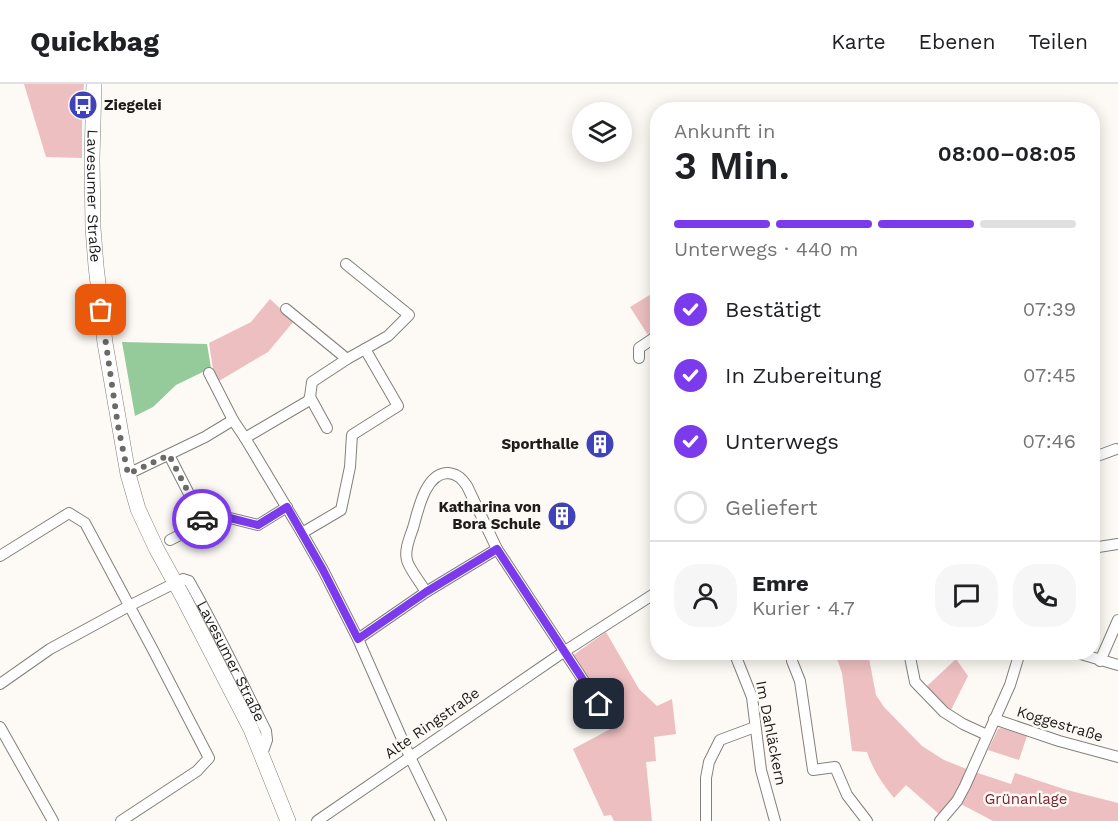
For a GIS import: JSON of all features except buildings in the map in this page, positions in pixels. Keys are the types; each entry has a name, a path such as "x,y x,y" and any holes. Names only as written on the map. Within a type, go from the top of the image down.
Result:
{"street":[{"name":"Lavesumer Straße","path":"94,84 92,180 96,266 105,343 128,474 143,521 251,729 288,821"},
{"path":"245,438 308,401 312,382 388,336 409,315 346,264"},
{"path":"286,309 347,359"},
{"path":"639,358 639,348 650,341"},
{"path":"302,533 341,510 350,466 352,435 398,406 365,349"},
{"path":"209,373 233,420 323,570 358,639 441,821"},
{"path":"310,397 327,428"},
{"path":"128,474 205,437 233,420"},
{"path":"1100,455 1116,449"},
{"path":"169,455 204,523"},
{"path":"426,592 407,560 407,548 425,491 431,481 443,474 452,473 460,477 467,486 497,549 599,704"},
{"path":"170,540 204,523 212,525 230,518 258,525 287,507"},
{"path":"0,556 69,513 85,523 209,758 197,771 121,821"},
{"path":"1100,547 1118,544"},
{"path":"358,639 426,592 497,549"},
{"path":"0,684 50,650 175,583"},
{"name":"Alte Ringstraße","path":"317,821 565,651 650,596"},
{"path":"1100,661 1118,620"},
{"name":"Im Dahläckern","path":"737,660 752,698 761,771 775,821"},
{"path":"792,660 800,681 813,770 835,767 847,795 867,821"},
{"path":"911,660 915,682 944,712 987,735"},
{"name":"Koggestraße","path":"940,821 957,801 965,786 1010,685 1018,660"},
{"path":"1097,660 1118,665"},
{"name":"Koggestraße","path":"994,720 1118,757"},
{"path":"706,821 706,778 709,762 720,740 755,726"},
{"path":"0,727 53,821"}],"green space":[{"path":"24,84 84,84 82,158 46,157"},
{"path":"650,295 650,334 648,335 630,307"},
{"path":"270,299 294,321 268,352 219,381 213,369 209,343 251,322"},
{"path":"606,632 639,689 657,706 672,699 676,734 654,737 656,761 646,762 652,821 614,821 611,815 604,816 573,749 616,726 605,704 572,656"},
{"path":"837,660 869,660 876,695 884,707 922,746 944,760 969,770 956,797 939,814 906,785 894,798 878,776 867,752 852,751 842,673"},
{"path":"955,660 968,676 950,712 926,687"},
{"path":"998,729 1027,736 1019,760 988,750"},
{"name":"Grünanlage","path":"975,772 1011,784 1015,773 1118,803 1118,821 993,821 959,803"}],"shaded area":[{"path":"122,342 207,344 211,368 176,385 153,407 135,416"}],"way so far":[{"path":"101,310 118,426 128,474 169,455 202,519"}],"place":[{"name":"Ziegelei","path":"83,105"},
{"name":"Sporthalle","path":"600,444"},
{"name":"Katharina von Bora Schule","path":"562,516"}],"route":[{"path":"202,519 204,523 212,525 230,518 258,525 287,507 323,570 358,639 426,592 497,549 599,704"}]}
